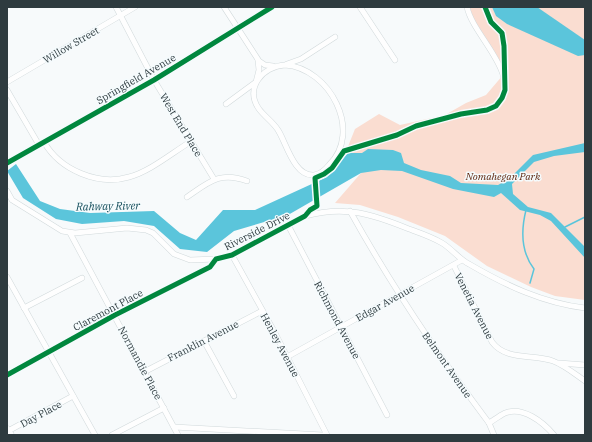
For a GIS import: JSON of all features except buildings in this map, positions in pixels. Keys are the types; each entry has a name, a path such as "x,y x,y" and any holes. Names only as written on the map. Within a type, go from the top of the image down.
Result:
{"street":[{"name":"West End Place","path":"116,7 154,80 190,142 214,179"},
{"name":"Willow Street","path":"7,82 136,7"},
{"path":"224,7 258,59 265,65 296,66 315,75 326,86 338,108 343,127 342,144 333,162 322,172 310,175 297,167 277,129 258,108 254,90 259,70 258,59"},
{"name":"Springfield Avenue","path":"7,163 154,80 272,7"},
{"path":"360,7 395,60"},
{"path":"467,7 471,21 496,58 503,75 505,85 504,93 496,106"},
{"path":"226,104 256,82 264,73 275,66 301,59 335,37"},
{"path":"7,90 42,144 71,168 86,176 103,179 124,179 137,174 190,142"},
{"path":"187,197 214,179 231,177 247,181"},
{"path":"7,191 8,199 54,227 70,233"},
{"name":"Riverside Drive","path":"70,233 142,229 152,233 171,251 183,258 198,261 216,260 232,255 305,216 317,212 350,211 377,217 435,239 447,246 462,260 534,296 561,304 585,308"},
{"name":"Belmont Avenue","path":"350,211 374,254 435,350 489,423 494,435"},
{"name":"Richmond Avenue","path":"288,226 387,415"},
{"name":"Normandie Place","path":"70,233 178,435"},
{"name":"Henley Avenue","path":"232,255 327,435"},
{"name":"Claremont Place","path":"7,375 114,316 210,267 216,260"},
{"name":"Edgar Avenue","path":"287,357 454,266 462,260"},
{"name":"Venetia Avenue","path":"454,266 496,346 511,355 534,357 558,363"},
{"path":"7,276 95,435"},
{"path":"24,308 82,278"},
{"name":"Franklin Avenue","path":"144,372 262,311"},
{"path":"204,341 234,396"},
{"path":"558,363 585,365"},
{"path":"558,363 585,381"},
{"name":"Day Place","path":"9,432 73,396"},
{"path":"112,435 164,408"},
{"path":"489,423 504,414 517,412 539,420 554,435"},
{"path":"174,427 323,435"}],"green space":[{"name":"Nomahegan Park","path":"467,7 585,7 585,300 555,296 531,287 487,266 445,236 398,217 360,205 335,203 361,173 347,149 355,129 379,114 400,125 445,115 466,103 486,95 503,75"}],"water":[{"path":"492,7 537,7 585,40 585,55 578,56 507,24 496,16"},
{"path":"585,143 585,152 554,156 534,162 512,184 513,194 528,207 551,213 585,247 585,258 551,221 540,215 520,210 501,193 494,197 453,189 402,171 381,170 361,173 288,215 234,231 207,252 180,249 154,226 124,221 82,224 56,219 23,198 7,171 16,164 40,201 60,209 90,213 154,211 180,233 196,240 223,210 255,210 327,177 348,153 362,153 368,149 393,150 401,153 404,163 421,170 450,176 461,183 498,185 509,179 533,155"}],"waterway":[{"path":"526,210 523,225 523,241 524,248 534,269 530,283"},
{"path":"565,227 585,217"}],"cycle path":[{"path":"7,163 154,80 272,7"},
{"path":"7,375 115,315 210,267 216,259 232,255 305,216 310,210 317,206 315,178 332,168 344,151 397,135 416,126 461,114 487,110 496,106 502,98 505,90 504,46 502,33 491,22 485,7"}],"water label":[{"name":"Rahway River","path":"108,206"}]}
